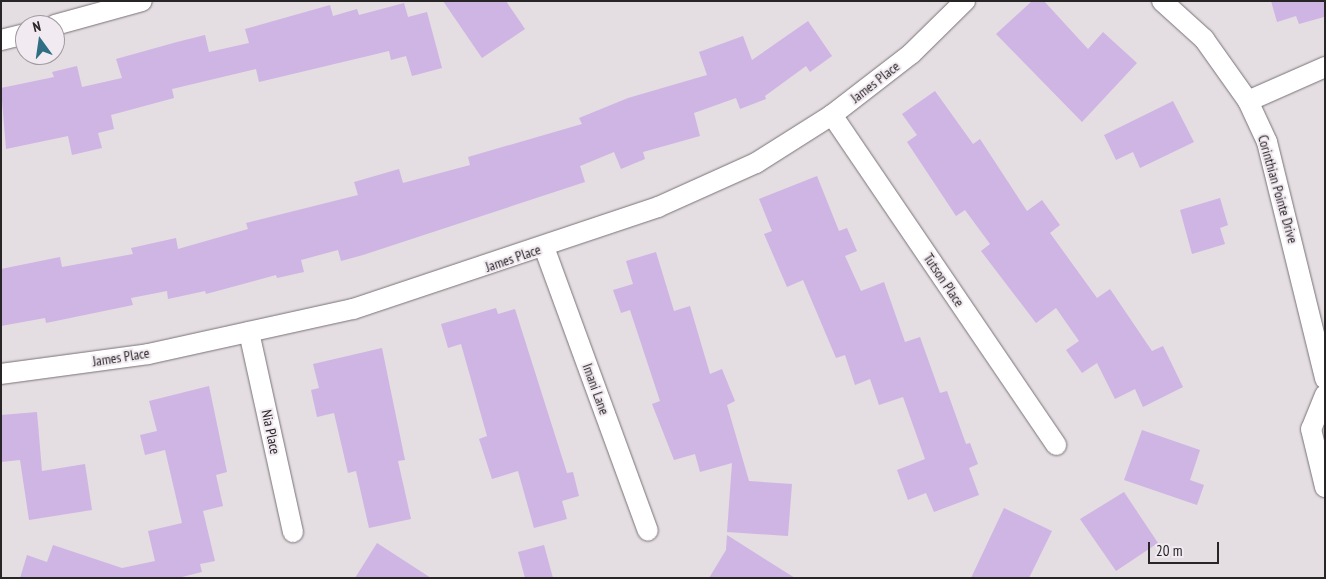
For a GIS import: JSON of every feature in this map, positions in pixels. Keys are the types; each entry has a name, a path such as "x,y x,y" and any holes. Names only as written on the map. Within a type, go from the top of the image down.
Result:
{"street":[{"path":"65,22 142,1"},
{"name":"James Place","path":"1,374 148,354 353,309 544,247 658,207 756,163 832,116 911,54 965,1"},
{"name":"Corinthian Pointe Drive","path":"1162,1 1204,39 1248,101 1266,142 1285,203 1325,379"},
{"path":"1,40 15,36"},
{"path":"1248,101 1325,67"},
{"name":"Tutson Place","path":"832,116 1056,445"},
{"name":"Imani Lane","path":"544,247 648,531"},
{"name":"Nia Place","path":"249,332 293,532"},
{"path":"1325,395 1310,429 1325,487"}],"building":[{"path":"443,1 506,1 525,29 482,58"},
{"path":"1032,1 1044,1 1088,49 1103,32 1137,63 1082,122 996,34"},
{"path":"1271,1 1325,1 1324,17 1299,24 1296,16 1277,22"},
{"path":"404,3 408,17 427,12 442,68 412,76 406,56 391,60 389,51 259,82 256,69 172,89 174,98 111,115 114,129 98,133 102,148 72,155 68,136 6,149 1,88 54,77 52,72 77,66 82,87 122,78 116,59 177,42 205,35 209,52 249,43 245,29 330,5 333,16 357,9 359,15"},
{"path":"808,21 832,56 810,72 806,66 765,96 766,99 740,109 736,98 694,113 700,136 643,152 645,159 621,169 614,152 580,166 585,182 363,255 341,261 338,250 301,260 304,272 277,278 276,275 206,294 205,291 168,299 167,291 131,298 133,305 46,323 45,318 1,326 1,269 60,257 62,267 133,254 131,248 176,238 178,249 248,229 246,223 358,195 354,182 399,169 403,183 470,165 468,157 582,124 579,118 628,98 707,75 699,52 743,36 752,60"},
{"path":"935,91 973,144 980,139 1027,211 1042,200 1060,225 1050,233 1097,298 1110,289 1152,351 1163,346 1183,387 1143,407 1135,389 1115,399 1097,363 1082,373 1066,350 1079,341 1056,308 1036,323 981,251 990,244 965,210 956,216 907,142 917,135 902,114"},
{"path":"1173,101 1194,142 1140,168 1133,152 1116,160 1104,135"},
{"path":"817,176 839,231 847,228 857,251 845,256 861,291 884,282 905,342 920,337 940,393 947,391 966,444 970,443 978,464 969,468 979,495 934,512 926,493 908,500 897,470 925,459 903,397 879,405 870,379 855,385 845,355 836,358 803,280 787,287 764,234 772,231 759,199"},
{"path":"1220,198 1228,225 1220,228 1225,244 1192,254 1180,210"},
{"path":"656,252 674,311 690,306 710,374 722,369 735,401 727,405 749,481 792,484 788,536 727,532 732,463 700,472 695,454 674,460 652,404 660,401 630,310 621,313 613,290 633,284 626,261"},
{"path":"496,308 498,314 515,309 567,473 573,472 579,496 562,501 567,519 534,528 518,471 492,479 479,439 487,436 461,344 448,348 441,324"},
{"path":"382,348 405,460 398,461 411,519 369,528 356,471 348,473 334,413 317,417 311,390 319,388 313,364"},
{"path":"209,386 227,472 216,475 223,506 203,511 215,561 200,564 202,572 178,578 20,578 27,555 47,562 53,545 122,568 155,561 148,531 182,523 165,450 145,455 140,435 157,431 149,401"},
{"path":"37,412 42,471 85,464 92,510 29,520 20,460 1,462 1,415"},
{"path":"1142,430 1200,450 1190,480 1204,485 1197,505 1124,480"},
{"path":"1124,492 1158,543 1116,571 1080,519"},
{"path":"1004,508 1052,531 1029,578 971,578"},
{"path":"727,535 795,578 709,578 726,550"},
{"path":"377,543 431,578 355,578"},
{"path":"544,545 553,578 525,578 518,552"}]}
